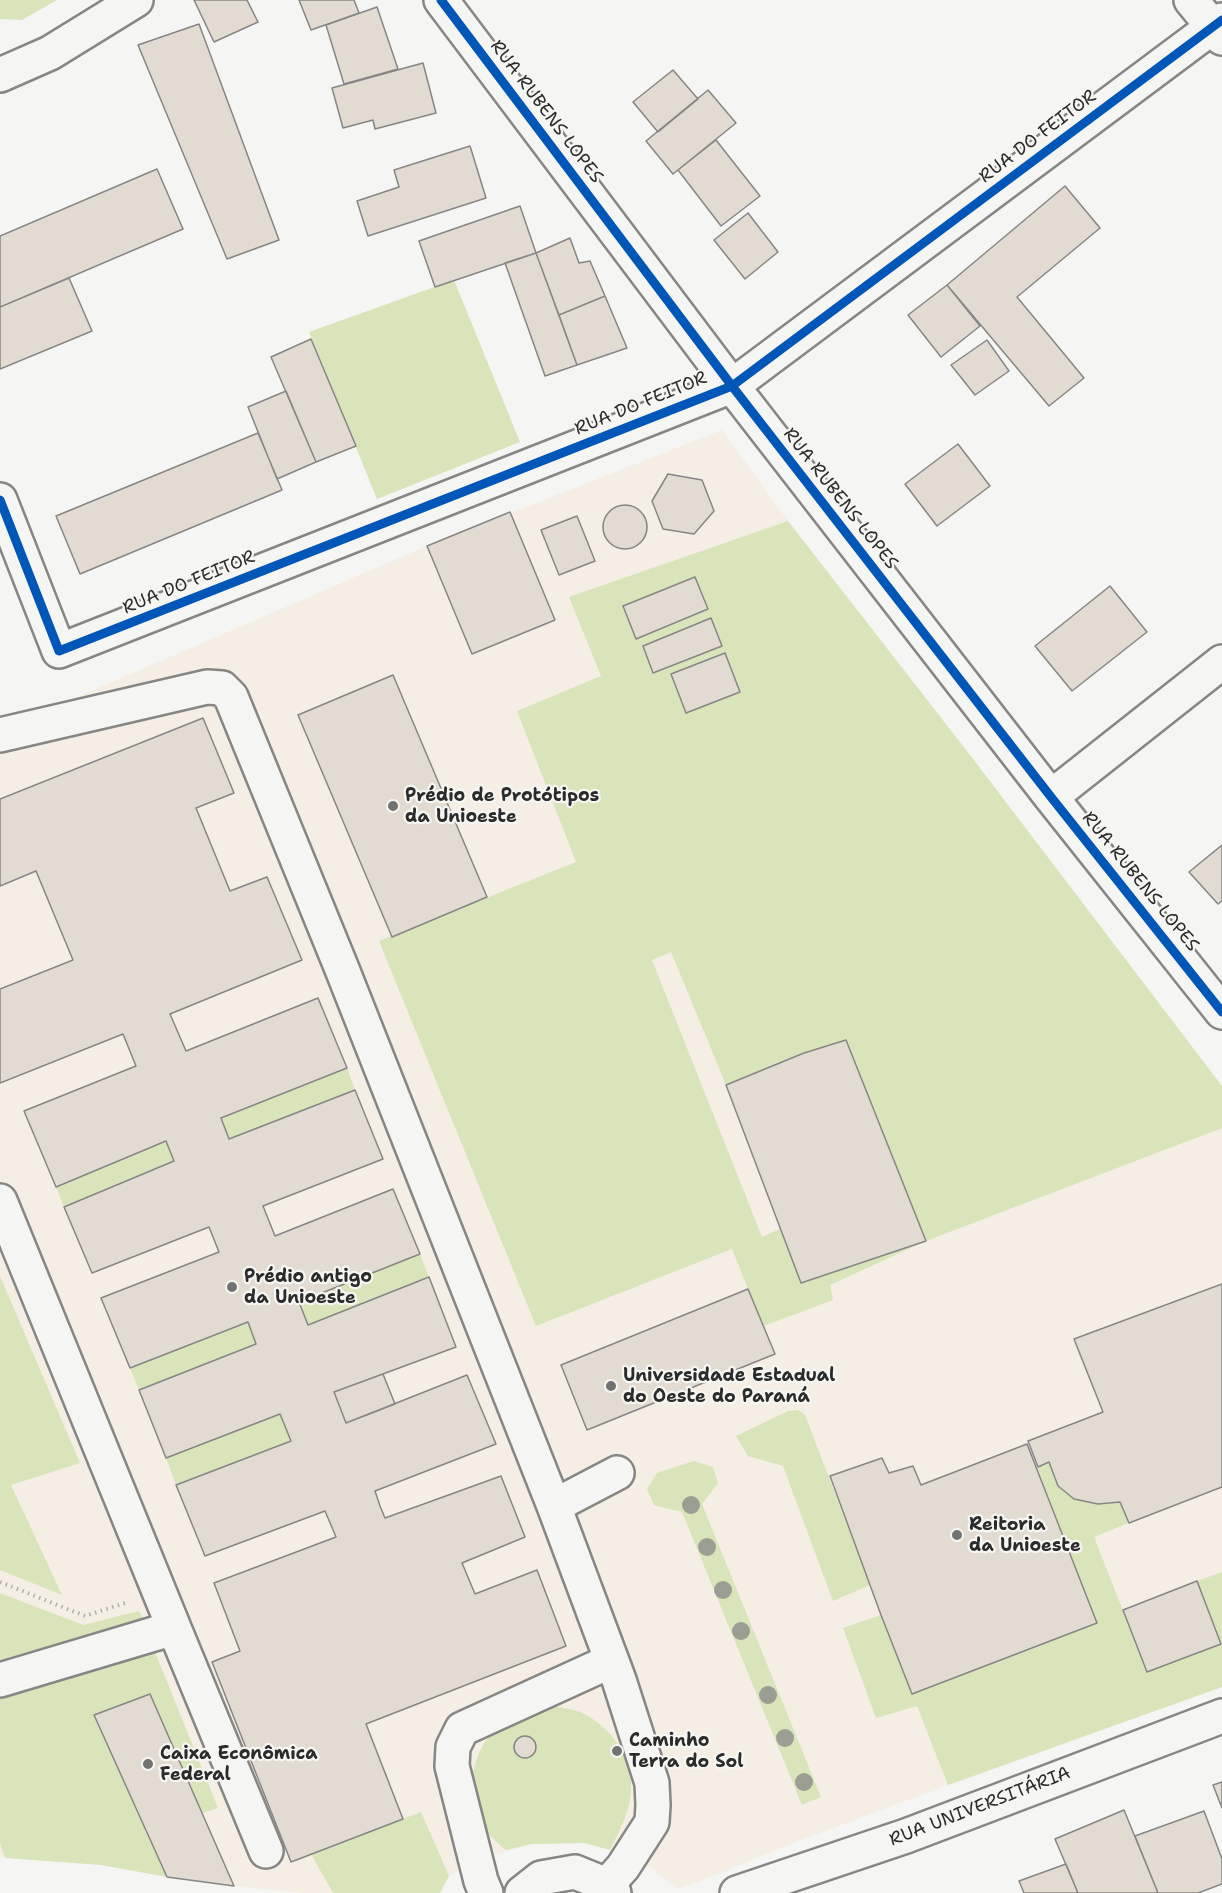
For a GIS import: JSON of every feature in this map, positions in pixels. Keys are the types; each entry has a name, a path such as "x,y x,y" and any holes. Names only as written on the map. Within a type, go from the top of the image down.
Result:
{"street":[{"path":"0,75 50,53 136,0"},
{"name":"RUA RUBENS LOPES","path":"441,0 732,386 1051,797 1222,1012"},
{"path":"1191,0 1219,28"},
{"name":"RUA DO FEITOR","path":"0,500 59,651 732,386 1219,28"},
{"path":"1051,797 1222,662"},
{"path":"0,735 207,687 222,688 231,697 342,969 554,1506 619,1680 652,1783 651,1821 610,1889 575,1872 541,1878 522,1893"},
{"path":"0,1201 266,1851"},
{"path":"554,1506 617,1473"},
{"path":"0,1680 174,1628"},
{"path":"486,1893 452,1766 453,1747 462,1729 611,1661"},
{"name":"RUA UNIVERSITÁRIA","path":"737,1893 906,1836 1222,1716"}],"path":[{"path":"0,1582 85,1616 129,1602"}],"shaded area":[{"name":"Universidade Estadual do Oeste do Paraná","path":"722,430 788,521 1222,1086 1222,1687 897,1804 677,1889 650,1867 610,1850 584,1843 532,1844 481,1858 449,1876 440,1893 305,1893 234,1886 101,1865 0,1857 0,721 19,722 427,546"}],"green space":[{"path":"0,0 57,0 22,20 0,19"},
{"path":"454,280 520,442 377,499 309,332"},
{"path":"788,521 1222,1086 1222,1128 926,1241 830,1285 833,1300 763,1326 732,1249 536,1326 379,941 576,862 517,711 601,676 569,597","holes":["695,577 708,609 636,638","711,619 722,646 653,672 643,645","725,653 740,692 686,713 671,674","671,952 726,1085 804,1053 846,1040 925,1241 801,1283 780,1229 762,1237 652,960"]},
{"path":"347,1068 355,1090 229,1139 221,1118"},
{"path":"166,1141 174,1161 64,1207 56,1187"},
{"path":"420,1254 429,1277 308,1325 299,1302"},
{"path":"0,1276 80,1463 11,1485 62,1595 0,1570"},
{"path":"248,1322 256,1344 139,1390 130,1368"},
{"path":"798,1410 805,1415 870,1585 833,1601 783,1466 748,1456 736,1436 788,1411"},
{"path":"280,1414 291,1441 176,1485 166,1458"},
{"path":"694,1461 713,1467 718,1483 702,1504 821,1797 802,1805 682,1512 654,1505 647,1489 657,1473"},
{"path":"1049,1462 1056,1483 1070,1496 1086,1502 1120,1502 1129,1523 1094,1537 1147,1672 1221,1644 1197,1581 1222,1572 1222,1687 948,1785 917,1706 876,1718 843,1628 881,1615 913,1694 1097,1623 1039,1472 1038,1467"},
{"path":"0,1593 83,1625 139,1611 146,1626 0,1664"},
{"path":"151,1642 218,1808 202,1813 150,1695 94,1715 167,1877 101,1865 5,1858 0,1843 0,1690"},
{"path":"553,1706 580,1712 601,1726 618,1745 629,1768 630,1800 610,1850 584,1843 532,1844 506,1850 484,1828 474,1806 472,1779 479,1753 486,1741 504,1722 528,1711"},
{"path":"421,1812 449,1876 440,1893 333,1893 311,1854"}],"building":[{"path":"194,0 247,0 258,22 214,42"},
{"path":"299,0 354,0 359,13 311,30"},
{"path":"377,7 398,69 344,84 326,25"},
{"path":"199,24 279,240 227,259 138,45"},
{"path":"423,63 436,113 375,129 373,120 343,128 332,88"},
{"path":"673,70 698,99 658,132 633,102"},
{"path":"708,90 736,123 673,174 646,141"},
{"path":"716,140 760,196 721,226 678,170"},
{"path":"470,146 486,198 368,236 357,201 399,187 394,170"},
{"path":"157,169 183,229 0,307 0,236"},
{"path":"1065,186 1100,228 1017,297 1084,378 1049,406 947,285"},
{"path":"520,206 536,253 435,287 419,241"},
{"path":"748,213 778,252 745,279 714,240"},
{"path":"570,238 579,263 590,261 605,296 559,315 536,253"},
{"path":"536,253 577,365 545,376 505,263"},
{"path":"69,278 92,331 0,369 0,307"},
{"path":"947,285 980,326 941,357 908,315"},
{"path":"605,296 627,348 577,365 559,315"},
{"path":"311,339 356,446 316,462 271,357"},
{"path":"987,340 1009,371 975,395 951,365"},
{"path":"286,391 316,462 277,479 248,407"},
{"path":"258,433 282,490 80,574 56,516"},
{"path":"958,444 990,486 937,526 905,484"},
{"path":"668,474 702,480 714,511 694,534 663,529 652,501"},
{"path":"625,505 641,511 647,527 641,543 625,549 609,543 603,527 609,511"},
{"path":"510,512 555,620 472,654 427,546"},
{"path":"577,516 595,561 559,575 541,530"},
{"path":"695,577 708,609 636,639 623,606"},
{"path":"1110,586 1147,632 1072,691 1035,646"},
{"path":"711,618 722,646 653,673 643,646"},
{"path":"725,653 740,692 686,713 671,674"},
{"name":"Prédio de Protótipos da Unioeste","path":"393,675 487,897 392,937 298,715"},
{"name":"Prédio antigo da Unioeste","path":"203,718 234,793 196,808 230,891 267,877 302,960 170,1014 186,1051 318,998 347,1068 221,1118 229,1139 355,1090 383,1159 263,1206 275,1236 393,1189 420,1254 299,1302 308,1325 429,1277 456,1347 334,1392 346,1423 467,1375 496,1444 375,1491 380,1506 385,1518 501,1476 525,1537 462,1563 475,1594 537,1570 566,1646 366,1724 403,1819 291,1862 212,1662 240,1651 214,1583 336,1537 325,1511 205,1556 176,1485 291,1441 280,1414 166,1458 139,1390 256,1344 248,1322 130,1368 101,1298 219,1252 209,1227 92,1273 64,1207 174,1161 166,1141 56,1187 24,1111 136,1066 123,1034 0,1083 0,989 73,960 36,871 0,886 0,799"},
{"path":"1222,845 1222,901 1218,904 1189,872"},
{"path":"846,1040 926,1241 801,1283 726,1085 804,1053"},
{"path":"1222,1284 1222,1487 1129,1523 1120,1502 1098,1504 1074,1499 1058,1486 1049,1462 1038,1467 1028,1441 1103,1412 1074,1339"},
{"path":"748,1289 775,1354 587,1430 561,1365"},
{"path":"383,1374 395,1404 346,1423 334,1392"},
{"name":"Reitoria da Unioeste","path":"1027,1444 1097,1623 912,1694 830,1476 882,1458 889,1473 913,1466 921,1485"},
{"path":"1197,1581 1221,1644 1147,1672 1123,1610"},
{"name":"Caixa Econômica Federal","path":"150,1694 234,1886 167,1877 94,1715"},
{"path":"525,1736 533,1739 536,1747 533,1755 525,1758 517,1755 514,1747 517,1739"},
{"path":"1222,1782 1222,1808 1213,1785"},
{"path":"1124,1810 1158,1893 1078,1893 1055,1839"},
{"path":"1204,1811 1222,1859 1222,1884 1198,1893 1158,1893 1135,1836"},
{"path":"1066,1864 1078,1893 1024,1893 1019,1881"}],"cycle path":[{"path":"441,0 732,386 1051,797 1222,1012"},
{"path":"0,500 59,651 732,386 1222,20"}],"place":[{"name":"Prédio de Protótipos da Unioeste","path":"393,806"},
{"name":"Prédio antigo da Unioeste","path":"232,1287"},
{"name":"Universidade Estadual do Oeste do Paraná","path":"611,1386"},
{"name":"Reitoria da Unioeste","path":"957,1535"},
{"name":"Caminho Terra do Sol","path":"617,1751"},
{"name":"Caixa Econômica Federal","path":"148,1764"}]}
